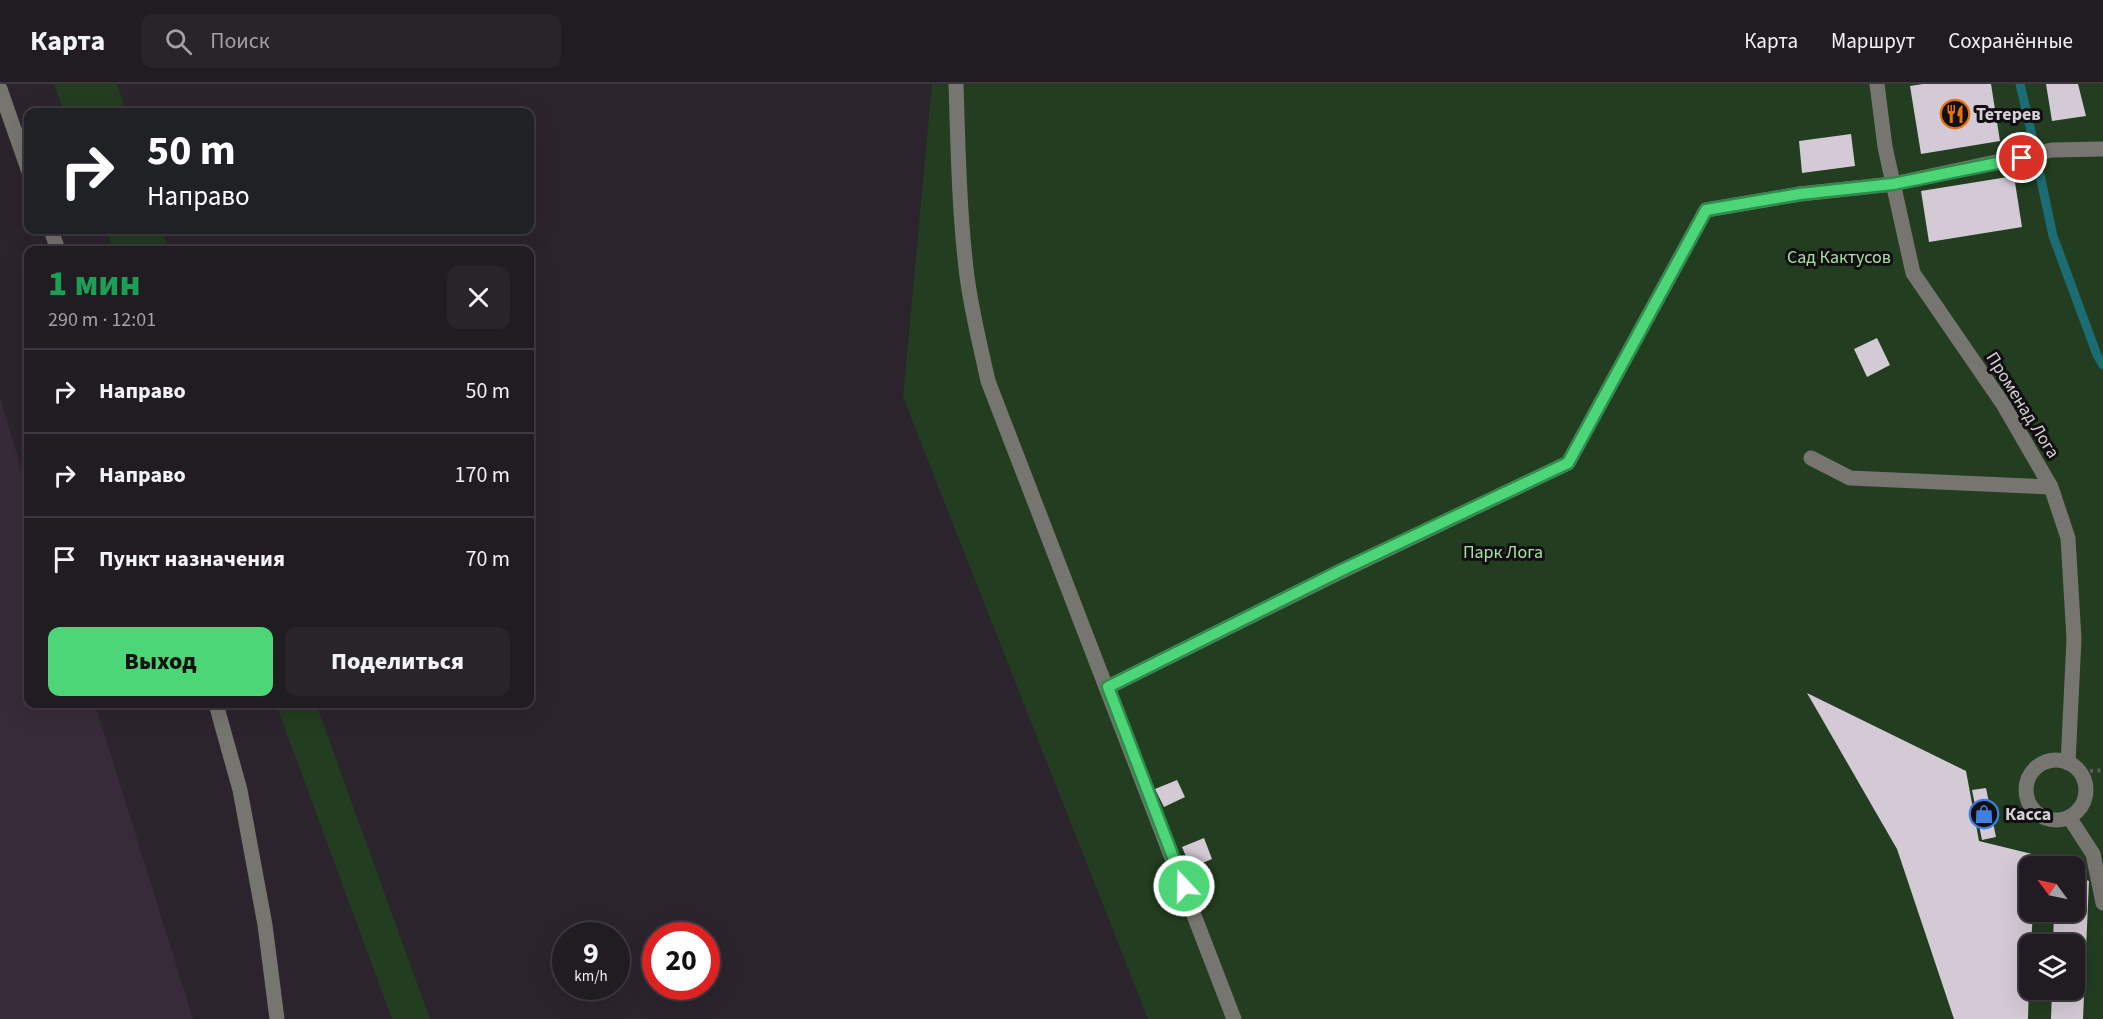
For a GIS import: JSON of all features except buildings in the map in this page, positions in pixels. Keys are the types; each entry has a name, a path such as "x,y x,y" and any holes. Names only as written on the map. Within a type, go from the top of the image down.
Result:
{"street":[{"path":"956,84 958,164 966,268 988,381 1108,687 1234,1019"},
{"name":"Променад Лога","path":"1876,84 1893,184 1913,273 2003,404 2051,487 2068,537 2074,639 2068,763"},
{"path":"0,89 24,158"},
{"path":"1108,687 1342,570 1568,463 1706,210 1800,194 1893,184 2052,150 2103,149"},
{"path":"1811,458 1850,478 2051,487"},
{"path":"217,708 240,790 266,926 277,1019"},
{"path":"2054,760 2068,763 2080,772 2085,782 2083,802 2078,810 2069,817 2050,820 2033,809 2026,792 2027,782 2037,767 2045,762 2054,760"},
{"path":"2069,817 2093,854 2103,903"}],"shaded area":[{"path":"0,398 24,477 24,708 96,708 193,1019 0,1019"}],"green space":[{"path":"54,84 117,84 125,108 63,108"},
{"name":"Парк Лога","path":"932,84 2103,84 2103,1019 1148,1019 903,397"},
{"path":"107,234 163,234 168,246 112,246"},
{"path":"277,708 317,708 430,1019 392,1019"}],"waterway":[{"path":"2020,84 2034,144"},
{"path":"2040,175 2053,236 2097,355 2103,365"}],"place":[{"name":"Тетерев","path":"1955,114"},
{"name":"Касса","path":"1984,814"}],"route":[{"path":"1184,886 1108,687 1342,570 1568,463 1706,210 1800,194 1893,184 2022,158"}],"park label":[{"name":"Сад Кактусов","path":"1839,257"}]}
